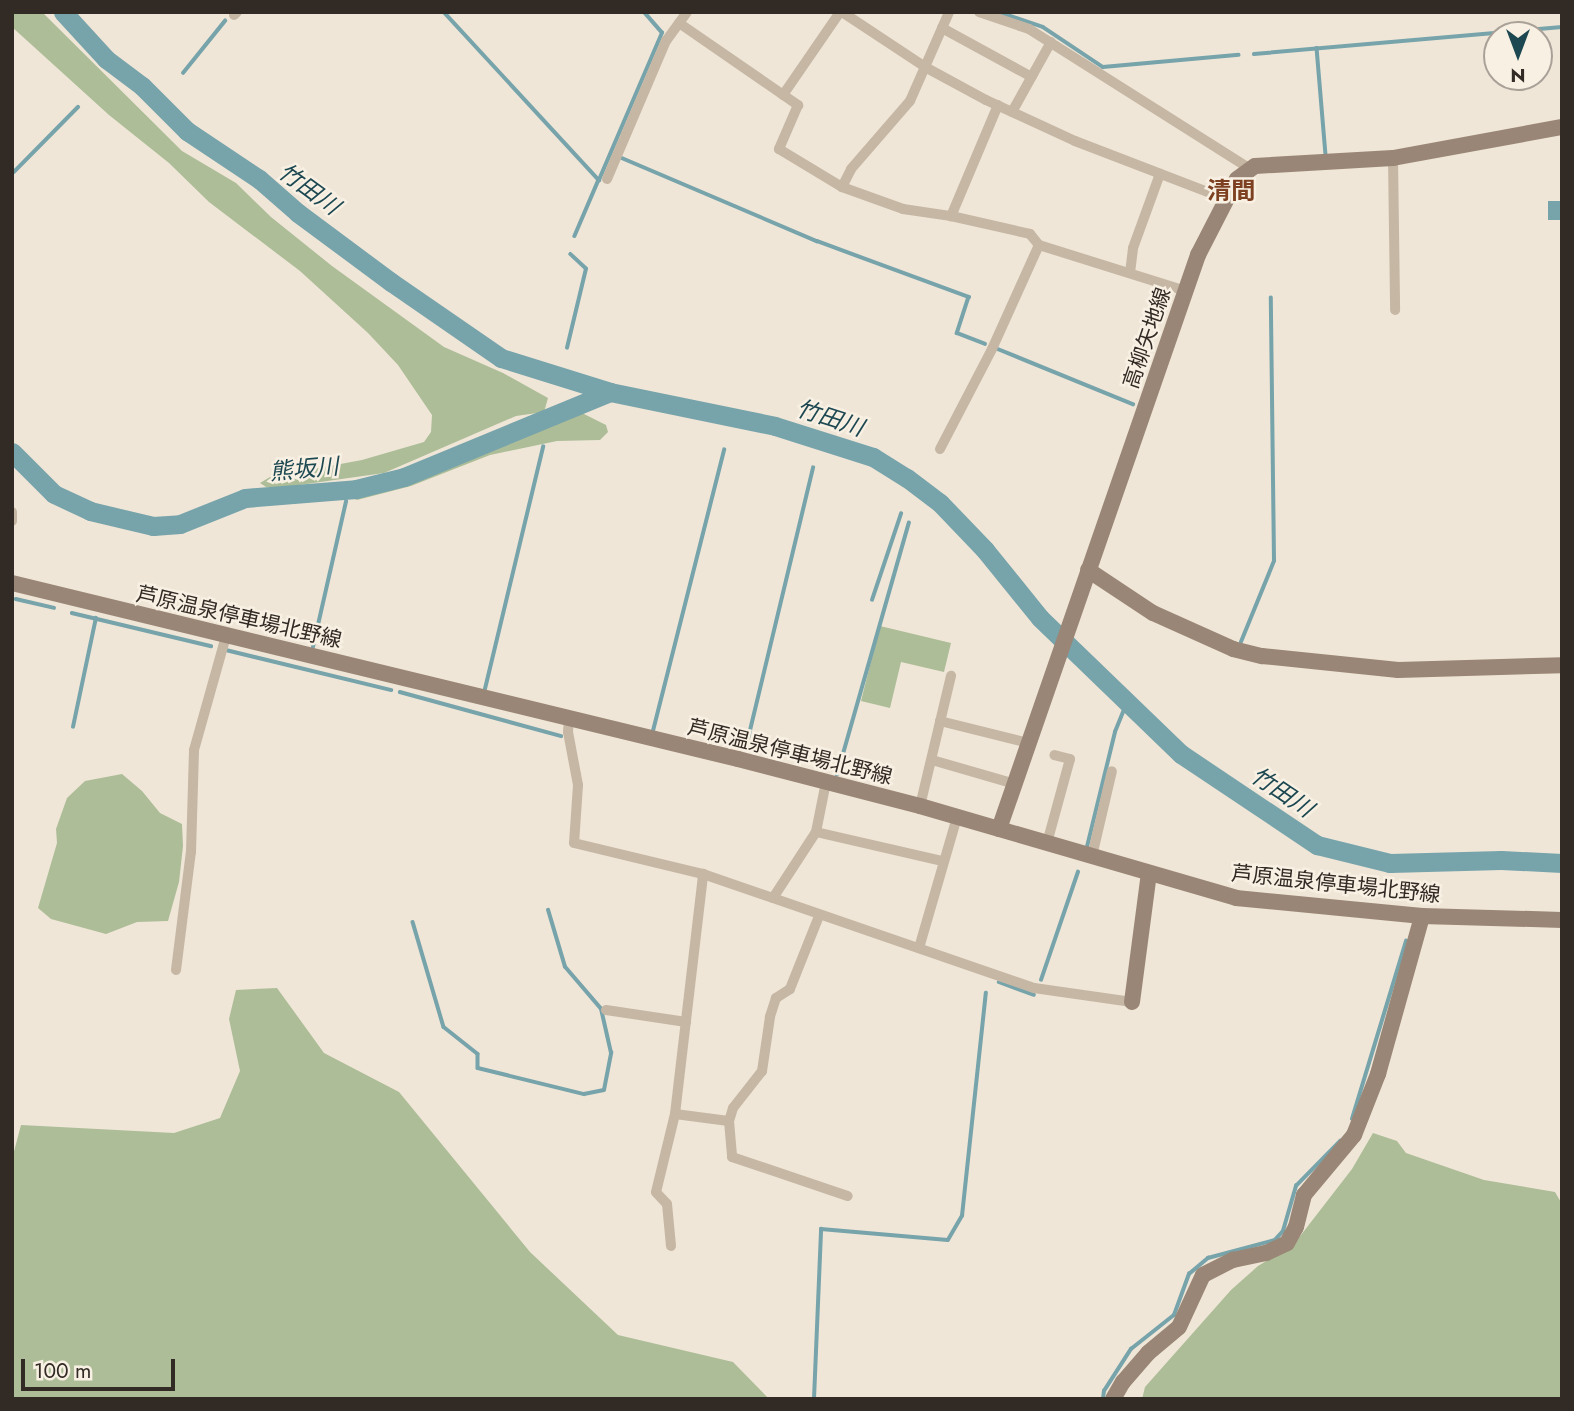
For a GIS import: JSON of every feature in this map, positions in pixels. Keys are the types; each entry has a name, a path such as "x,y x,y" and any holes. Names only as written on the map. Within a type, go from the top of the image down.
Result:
{"main road":[{"path":"1249,168 1393,158 1562,127"},
{"name":"高柳矢地線","path":"999,829 1081,586 1198,255 1237,179 1249,168"},
{"path":"1087,570 1153,613 1233,649 1262,656 1398,670 1562,665"},
{"name":"芦原温泉停車場北野線","path":"12,583 920,806 1236,898 1422,916 1562,920"},
{"path":"1132,1002 1149,873"},
{"path":"1113,1399 1123,1382 1148,1353 1179,1327 1203,1275 1234,1260 1266,1253 1287,1243 1296,1227 1304,1195 1354,1135 1378,1074 1422,916"}],"street":[{"path":"607,179 666,41 687,12"},
{"path":"783,95 841,12 925,66 1012,112 1160,174 1226,198"},
{"path":"842,187 851,169 910,101 948,12"},
{"path":"979,12 1029,29 1249,168"},
{"path":"679,23 798,105 779,149 842,187 903,209 951,216 1030,234 1039,245 1185,291"},
{"path":"942,28 1032,77"},
{"path":"1012,112 1051,43"},
{"path":"951,216 998,105"},
{"path":"1393,158 1395,310"},
{"path":"1130,273 1133,248 1160,174"},
{"path":"940,449 992,349 1039,245"},
{"path":"12,513 12,521"},
{"path":"176,970 191,852 194,750 226,636"},
{"path":"920,806 951,676"},
{"path":"569,720 568,732 578,786 574,843 703,874 1034,988 1132,1002"},
{"path":"940,721 1028,743"},
{"path":"1047,843 1070,759 1054,755"},
{"path":"932,760 1015,784"},
{"path":"1092,856 1112,771"},
{"path":"773,898 816,832 826,782"},
{"path":"919,948 957,817"},
{"path":"816,832 943,861"},
{"path":"671,1246 667,1204 656,1192 675,1114 703,874"},
{"path":"819,916 790,989 776,998 762,1072 743,1092 729,1121 732,1157 848,1196"},
{"path":"606,1010 686,1022"},
{"path":"675,1114 729,1121"}],"green space":[{"path":"12,12 42,12 182,151 236,183 271,217 332,266 444,347 503,373 548,398 544,412 516,416 384,473 285,487 266,487 260,483 270,477 362,460 424,442 431,432 432,415 398,365 368,333 300,271 209,202 169,163 109,115 12,27"},
{"path":"580,412 606,425 608,432 600,440 557,441 490,455 411,486 357,500 349,497 361,490 388,486 427,473"},
{"path":"880,626 951,643 944,672 901,662 890,708 861,701"},
{"path":"122,774 142,791 160,813 182,824 183,846 179,882 168,921 137,922 106,934 51,919 38,908 57,843 56,829 67,798 85,781"},
{"path":"277,988 324,1053 399,1092 530,1252 618,1335 733,1362 769,1399 12,1399 12,1159 21,1125 174,1133 220,1118 240,1071 229,1019 236,990"},
{"path":"1373,1133 1397,1141 1406,1153 1484,1180 1555,1192 1562,1204 1562,1399 1142,1399 1145,1387 1231,1290 1258,1266 1294,1244 1352,1169"}],"water":[{"path":"1548,201 1562,201 1562,220 1548,220"}],"waterway":[{"name":"竹田川","path":"63,12 106,59 142,86 187,131 259,179 298,213 391,282 501,358 610,392 775,426 873,457 907,478 940,503 985,550 1040,618 1181,754 1317,845 1390,863 1501,860 1562,863"},
{"path":"444,12 599,180 575,236"},
{"path":"599,180 662,33 644,12"},
{"path":"999,12 1043,27 1103,67 1238,55"},
{"path":"183,73 225,21"},
{"path":"1254,54 1562,27"},
{"path":"1317,48 1326,156"},
{"path":"14,172 78,107"},
{"path":"622,158 817,241 969,297 957,333 985,344"},
{"path":"567,348 586,269 571,255"},
{"path":"1241,642 1274,561 1271,298"},
{"path":"998,349 1133,404"},
{"name":"熊坂川","path":"12,452 54,494 90,511 153,526 180,524 245,498 356,489 404,477 610,392"},
{"path":"485,689 543,447"},
{"path":"653,731 724,450"},
{"path":"747,743 813,468"},
{"path":"313,647 346,502"},
{"path":"872,600 901,514"},
{"path":"837,775 909,523"},
{"path":"16,599 54,608"},
{"path":"72,613 211,646"},
{"path":"73,727 96,618"},
{"path":"226,650 391,690"},
{"path":"400,692 561,736"},
{"path":"1087,847 1115,732 1127,702"},
{"path":"1041,980 1078,872"},
{"path":"413,922 444,1027 478,1054 478,1068 584,1094 604,1090 611,1053 601,1009 565,967 548,910"},
{"path":"1352,1119 1406,941"},
{"path":"999,982 1034,995"},
{"path":"814,1399 821,1229 948,1240 962,1216 986,993"},
{"path":"1103,1399 1104,1391 1131,1349 1174,1315 1189,1274 1208,1258 1275,1240 1283,1231 1296,1186 1340,1141"}],"district":[{"name":"清間","path":"1231,191"}]}
